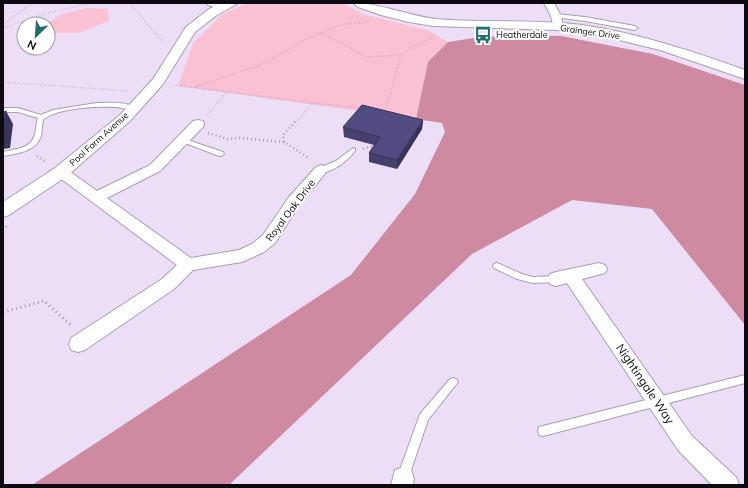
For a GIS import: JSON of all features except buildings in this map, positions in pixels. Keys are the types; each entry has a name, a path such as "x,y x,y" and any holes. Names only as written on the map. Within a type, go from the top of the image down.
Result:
{"street":[{"name":"Grainger Drive","path":"359,3 399,16 434,23 557,22 594,31 643,40 671,48 745,75"},
{"path":"549,3 557,22"},
{"name":"Pool Farm Avenue","path":"3,211 61,172 102,138 158,81 190,30 222,4"},
{"path":"97,197 155,168 196,126"},
{"name":"Royal Oak Drive","path":"188,265 242,256 258,248 269,239 294,201 320,170"},
{"path":"61,172 188,265 168,284 78,344"},
{"path":"563,278 599,269"},
{"name":"Nightingale Way","path":"563,278 656,401 685,443 728,485"}],"lane":[{"path":"557,22 585,19 635,28"},
{"path":"42,118 64,109 112,105 133,108"},
{"path":"3,110 31,112 42,118"},
{"path":"3,154 26,149 34,145 38,136 42,118"},
{"path":"182,140 221,154"},
{"path":"320,170 334,166 343,160 353,150"},
{"path":"497,266 520,277 533,280 563,278"},
{"path":"543,431 745,379"},
{"path":"403,482 424,418 453,382"}],"path":[{"path":"3,24 32,3"},
{"path":"3,28 48,13 91,3"},
{"path":"130,3 162,44 180,46"},
{"path":"195,87 263,64 306,39 343,24"},
{"path":"322,33 368,56 401,55 413,46 445,31 451,24"},
{"path":"386,118 385,110 390,101 401,55"},
{"path":"3,82 147,93"},
{"path":"174,85 364,108"},
{"path":"227,92 196,126 228,139 240,138 284,142 306,155 320,170"},
{"path":"284,142 283,135 313,103"},
{"path":"353,150 371,148 378,142"},
{"path":"26,149 61,172"},
{"path":"3,312 44,301 72,324 78,344"}],"shaded area":[{"path":"247,3 342,3 363,14 430,31 448,42 428,62 416,119 178,86 193,43 223,14"},
{"path":"87,8 108,9 109,21 79,33 56,33 56,18 62,14"},
{"path":"516,35 561,36 653,54 745,85 745,325 652,209 572,200 472,254 229,485 32,485 351,275 415,194 445,132 442,123 416,119 428,62 448,42 474,38"}],"place":[{"name":"Heatherdale","path":"483,35"}]}
